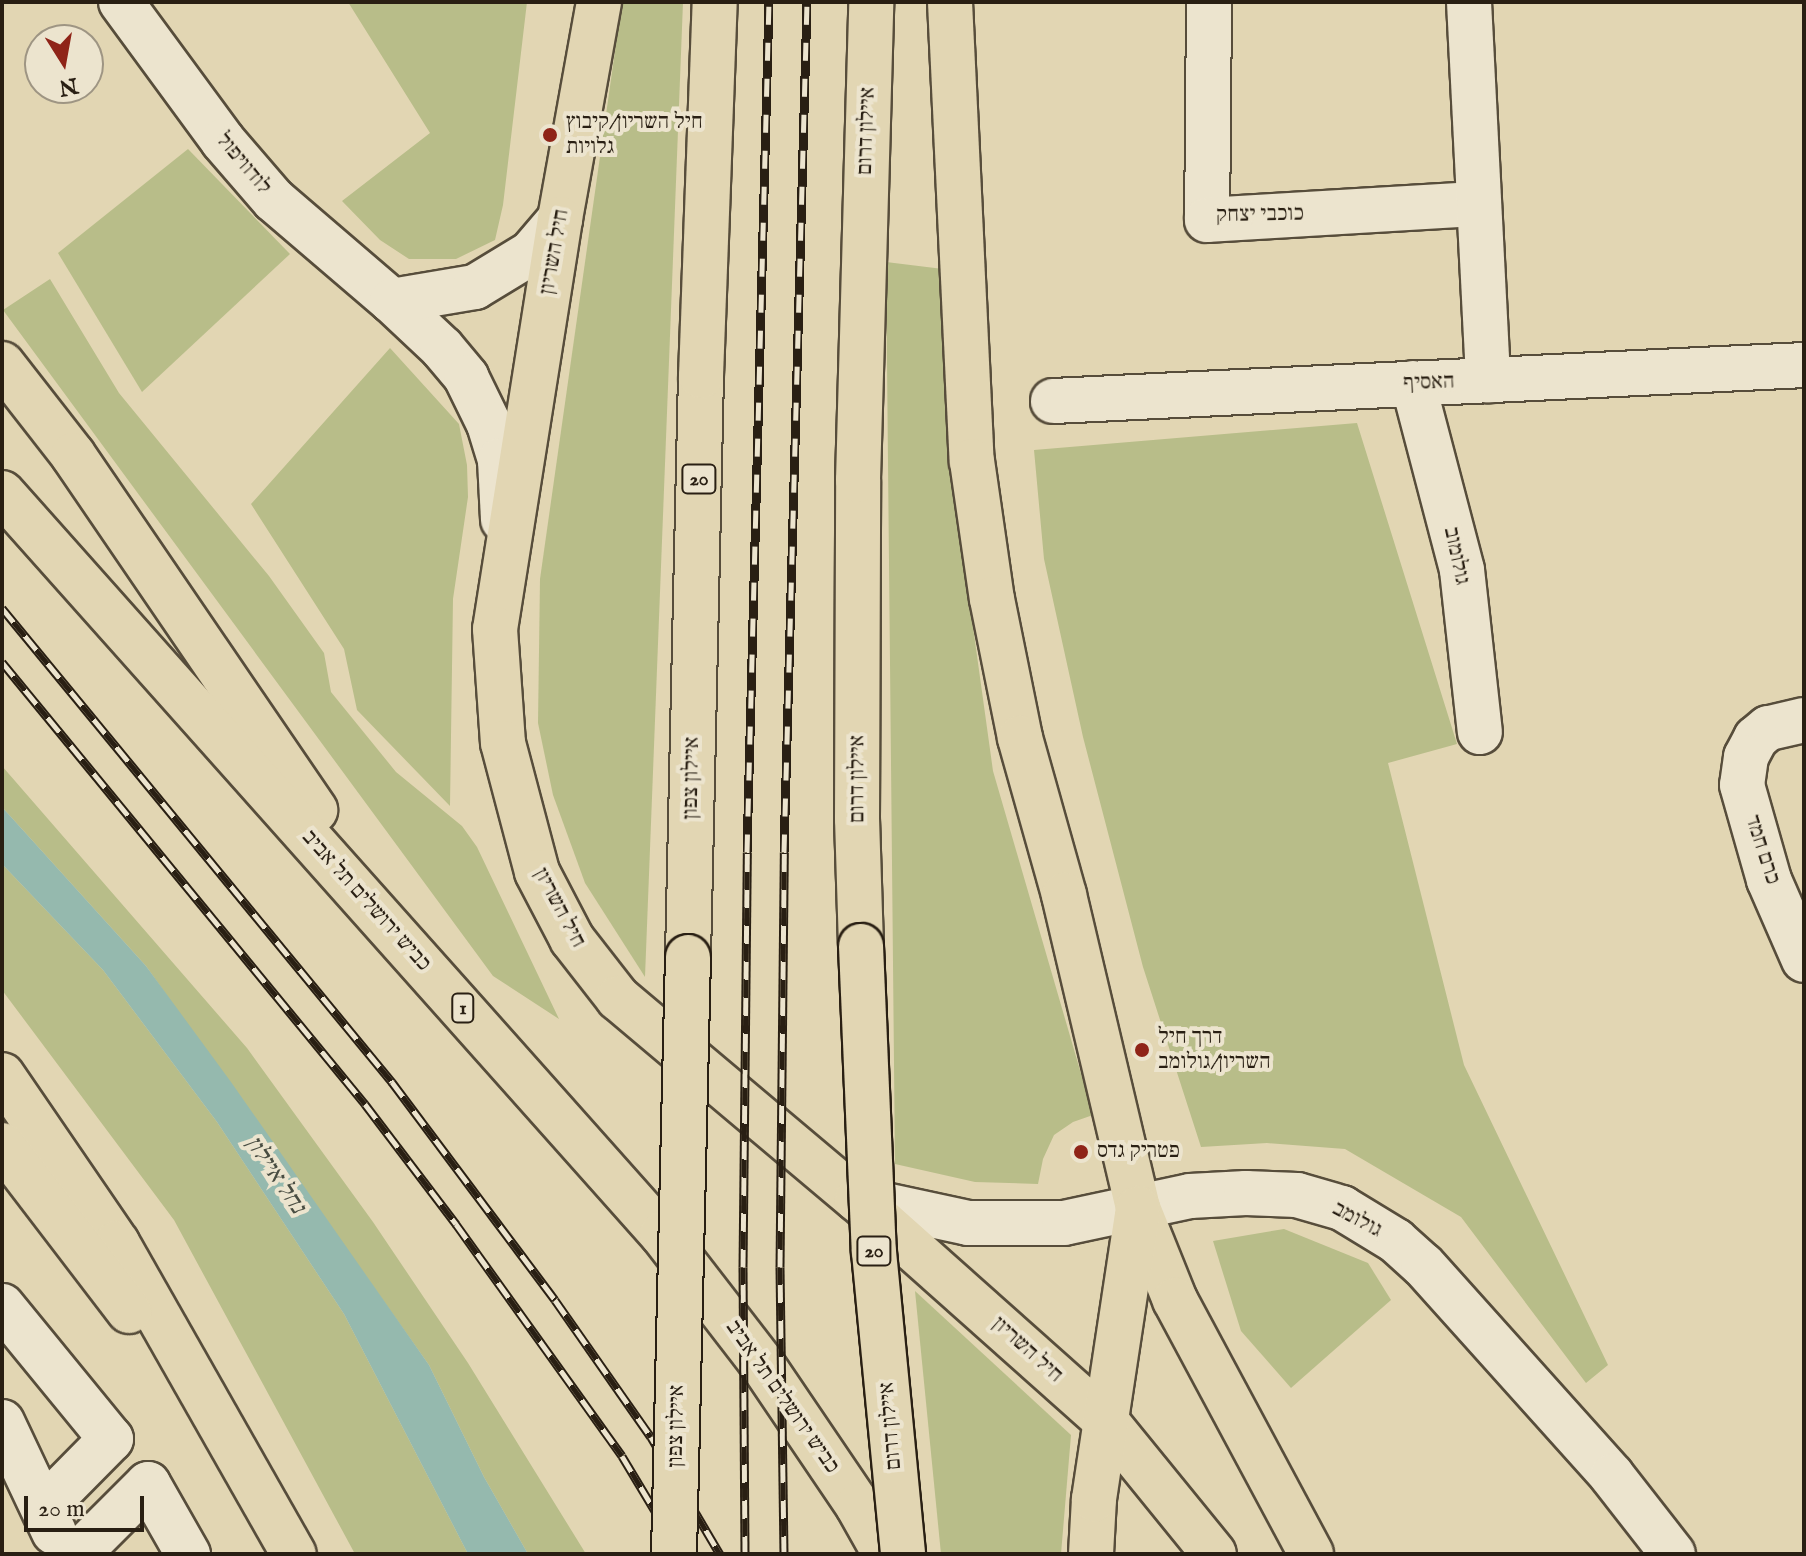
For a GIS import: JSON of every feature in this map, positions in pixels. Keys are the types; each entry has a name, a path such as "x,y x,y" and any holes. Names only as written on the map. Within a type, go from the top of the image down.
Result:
{"main road":[{"name":"חיל השריון","path":"599,2 560,219 495,629 503,743 537,872 572,939 618,998 857,1199 1106,1421 1214,1554"},
{"name":"איילון צפון","path":"674,1554 701,376 715,2"},
{"name":"איילון דרום","path":"871,2 858,480 857,819 874,1252 903,1554"},
{"path":"950,2 972,461 992,599 1020,738 1064,895 1138,1208 1175,1300 1311,1554"},
{"path":"2,364 73,455 409,947"},
{"name":"כביש ירושלים תל אביב","path":"2,493 662,1234 760,1361 858,1506 885,1554"},
{"path":"2,1075 117,1243 294,1554"},
{"path":"2,1145 226,1437"},
{"path":"1091,1554 1094,1499 1138,1208"}],"street":[{"name":"לודוויפול","path":"121,2 223,141 274,200 392,301 442,348 466,377 489,424 500,460 505,553"},
{"name":"כוכבי יצחק","path":"1209,2 1207,220 1479,204"},
{"path":"1469,2 1488,381"},
{"path":"392,301 475,287 531,253 560,219"},
{"name":"האסיף","path":"1053,401 1804,365"},
{"name":"גולומוב","path":"1413,383 1462,570 1480,732"},
{"name":"כרם חמד","path":"1804,720 1768,728 1756,738 1746,757 1742,785 1769,880 1804,960"},
{"name":"גולומב","path":"857,1199 968,1223 1064,1223 1190,1196 1246,1193 1297,1195 1342,1208 1396,1241 1423,1265 1612,1476 1673,1554"},
{"path":"2,1306 111,1439 44,1507"},
{"path":"2,1422 44,1507 63,1554"},
{"path":"78,1554 148,1484 188,1554"}],"green space":[{"path":"348,2 527,2 503,205 495,240 456,259 409,259 380,240 342,201 430,133"},
{"path":"622,2 683,2 645,977 585,883 553,795 538,723 540,579"},
{"path":"188,149 290,254 142,392 58,253"},
{"path":"886,262 943,269 949,454 993,771 1093,1115 1073,1122 1054,1135 1043,1159 1038,1184 975,1182 895,1164"},
{"path":"50,279 119,393 269,576 324,653 331,692 396,772 462,826 477,847 559,1019 493,976 3,310"},
{"path":"390,348 459,424 467,465 468,497 453,599 450,806 357,710 344,649 251,504"},
{"path":"1357,423 1457,744 1388,763 1464,1065 1608,1365 1586,1383 1461,1217 1345,1149 1267,1143 1201,1147 1143,967 1083,737 1044,559 1034,450"},
{"path":"2,766 247,1048 373,1222 468,1363 586,1554 528,1554 484,1477 429,1365 146,966 2,807"},
{"path":"2,864 103,970 217,1122 344,1314 468,1554 355,1554 174,1220 2,990"},
{"path":"1284,1229 1368,1263 1391,1300 1291,1388 1241,1331 1213,1241"},
{"path":"915,1291 1071,1435 1061,1554 941,1554"}],"water":[{"name":"נחל איילון","path":"2,807 146,966 231,1082 429,1365 484,1477 528,1554 468,1554 344,1314 217,1122 103,970 2,864"}],"railway":[{"path":"745,1554 743,1267 747,852 769,2"},
{"path":"784,1554 780,1267 784,852 807,2"},
{"path":"2,608 392,1082 555,1300 651,1437 720,1554"},
{"path":"2,662 365,1104 456,1224 622,1456 681,1554"}],"place":[{"name":"חיל השריון/קיבוץ גלויות","path":"550,135"},
{"name":"דרך חיל השריון/גולומב","path":"1142,1050"},
{"name":"פטריק גדס","path":"1081,1152"}]}
